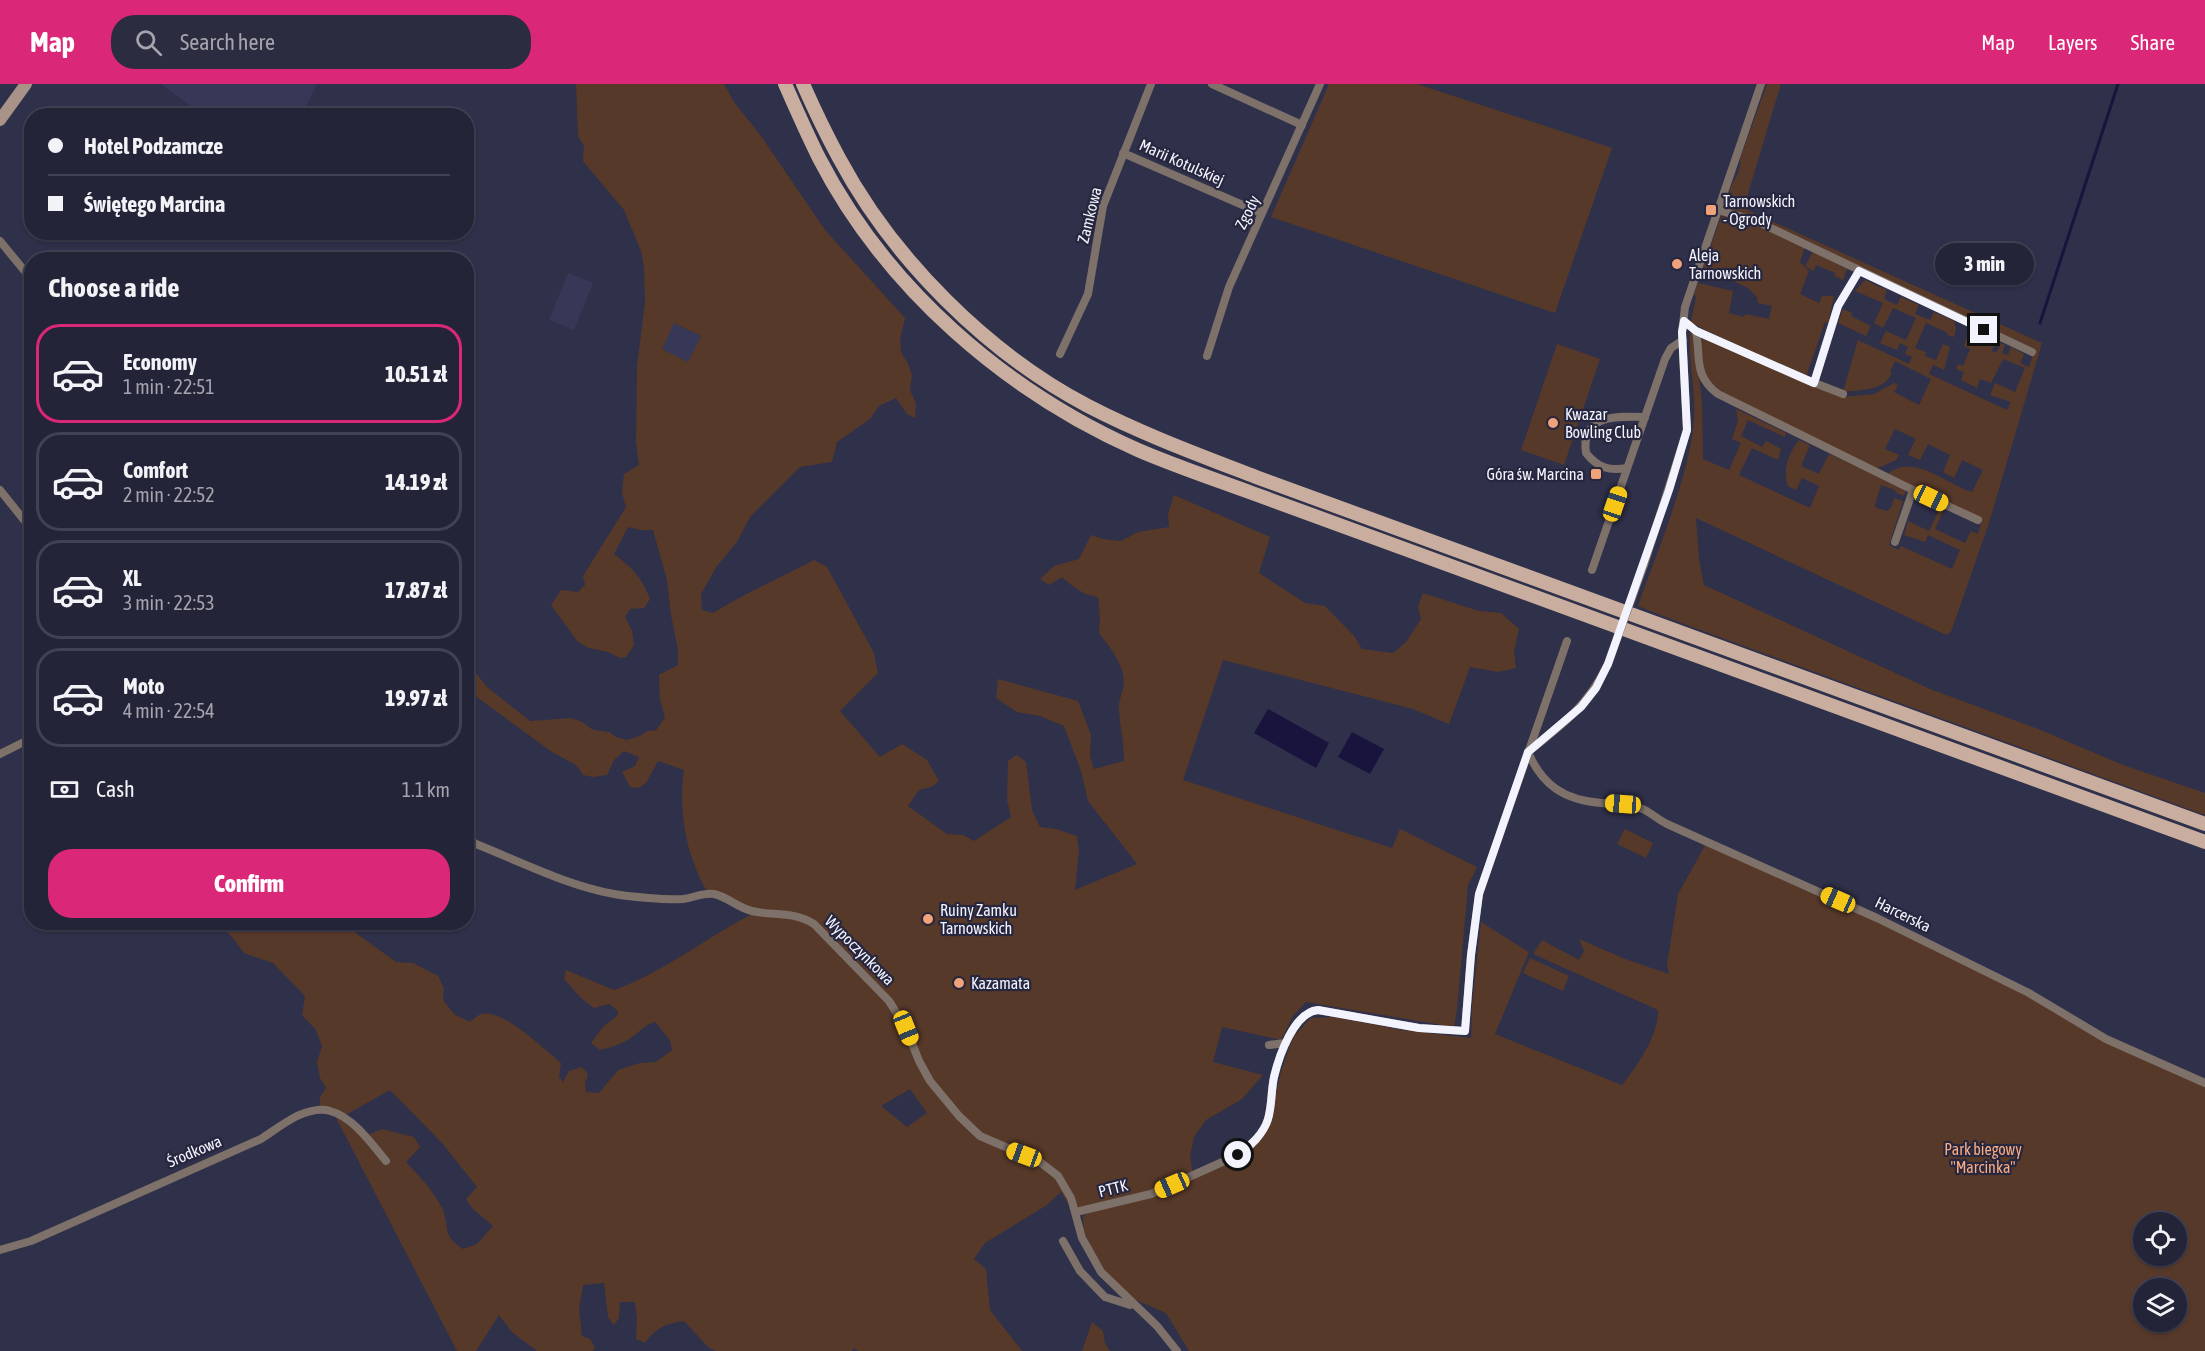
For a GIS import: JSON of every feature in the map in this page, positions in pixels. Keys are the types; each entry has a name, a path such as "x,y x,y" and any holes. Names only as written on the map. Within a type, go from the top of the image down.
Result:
{"main road":[{"path":"0,120 26,84"},
{"path":"785,84 820,159 849,207 883,255 919,298 1004,372 1044,400 1092,427 1138,450 1263,497 2205,842"},
{"path":"803,84 840,159 869,207 930,284 1012,356 1086,405 1147,435 1256,477 2205,824"}],"street":[{"name":"Zamkowa","path":"1060,354 1088,294 1103,206 1151,84"},
{"path":"1212,84 1302,124"},
{"name":"Zgody","path":"1207,357 1229,287 1320,84"},
{"path":"1528,752 1581,707 1596,688 1608,664 1644,565 1687,430 1683,340 1684,307 1761,84"},
{"name":"Marii Kotulskiej","path":"1123,153 1261,213"},
{"path":"1717,210 1754,220 2032,352"},
{"path":"0,241 24,270"},
{"path":"1814,383 1838,306 1859,271"},
{"path":"1684,321 1696,331 1843,394"},
{"path":"1696,331 1700,370 1708,386 1718,394 1978,520"},
{"path":"1592,570 1665,359 1671,348 1683,340"},
{"path":"1627,468 1613,470 1598,465 1586,453 1586,439 1589,431 1599,420 1618,416 1645,417"},
{"path":"0,490 24,520"},
{"path":"1895,542 1913,490"},
{"path":"1528,752 1567,641"},
{"path":"0,754 24,742"},
{"name":"PTTK","path":"1076,1212 1151,1194 1238,1155 1249,1147 1268,1120 1274,1077 1286,1043 1303,1017 1311,1011 1318,1010 1419,1028 1465,1031 1479,894 1528,752"},
{"name":"Harcerska","path":"1528,752 1539,774 1552,786 1570,797 1623,804 1643,810 1667,824 1878,918 2030,993 2106,1040 2205,1083"},
{"name":"Wypoczynkowa","path":"474,843 584,888 617,895 684,899 706,893 715,894 753,912 804,917 825,933 889,1001 906,1028 930,1081 959,1116 980,1136 1040,1162 1049,1168 1065,1186 1076,1212 1082,1238 1101,1272 1166,1336 1177,1351"},
{"path":"1269,1045 1286,1043"},
{"name":"Środkowa","path":"0,1250 31,1241 261,1138 296,1117 310,1112 329,1110 347,1120 364,1135 386,1161"},
{"path":"1063,1241 1080,1271 1105,1297 1134,1306"}],"shaded area":[{"path":"161,84 317,84 305,108 193,108"},
{"path":"568,273 593,283 574,330 549,320"},
{"path":"674,323 701,336 688,363 661,349"},
{"path":"1268,709 1329,743 1316,768 1254,733"},
{"path":"1352,732 1384,749 1370,774 1338,757"}],"green space":[{"path":"576,84 724,84 734,102 761,136 825,230 905,318 900,339 901,352 912,375 910,390 916,404 915,418 907,414 896,398 879,406 870,419 837,442 832,462 800,467 750,517 737,542 717,566 701,594 702,610 713,613 814,560 827,567 874,653 878,673 840,711 880,757 902,744 927,760 939,781 931,787 919,790 908,806 947,834 963,835 974,841 1011,817 1007,800 1008,761 1017,755 1026,762 1032,810 1040,827 1056,829 1077,836 1079,851 1075,890 1137,864 1088,801 1081,771 1064,726 1040,716 1017,712 996,698 998,679 1078,701 1091,735 1090,756 1094,769 1124,761 1119,706 1124,683 1122,669 1116,656 1099,634 1098,597 1078,590 1062,577 1049,585 1040,579 1054,566 1079,559 1091,535 1121,541 1138,532 1169,527 1168,514 1174,495 1270,537 1259,573 1305,603 1325,606 1354,636 1362,649 1393,653 1406,642 1421,619 1418,607 1423,593 1479,611 1501,613 1519,629 1514,651 1516,668 1498,672 1470,667 1449,724 1413,709 1223,660 1183,780 1392,848 1400,829 1477,867 1468,885 1454,1027 1306,1002 1293,1016 1281,1040 1222,1027 1213,1062 1263,1075 1242,1099 1206,1120 1194,1137 1190,1156 1193,1175 1151,1194 1072,1210 1061,1192 1047,1205 985,1243 974,1259 986,1269 990,1310 1022,1351 858,1351 854,1348 852,1351 716,1351 709,1348 684,1321 662,1327 645,1343 636,1339 635,1302 620,1302 619,1318 614,1325 608,1317 604,1283 583,1285 579,1309 582,1336 590,1339 595,1348 592,1351 537,1351 512,1332 499,1315 476,1351 457,1351 333,1112 319,1111 320,1097 326,1088 320,1078 317,1062 322,1046 316,1030 302,1015 305,996 273,963 244,953 224,930 352,930 396,962 413,963 438,976 444,988 443,1000 454,1014 470,1022 482,1014 501,1017 523,1031 561,1063 559,1077 563,1082 569,1071 582,1067 588,1074 585,1084 586,1092 599,1093 618,1070 640,1063 656,1062 672,1050 670,1040 655,1022 622,1043 600,1050 591,1043 604,1026 617,1016 618,1011 609,1004 594,1008 581,998 564,979 566,970 614,990 651,974 756,912 708,893 700,879 689,849 683,817 684,770 658,761 646,783 639,788 630,787 622,772 635,766 639,757 624,751 614,760 607,775 593,777 583,775 576,765 552,752 474,695 474,671 487,687 530,721 571,718 593,730 609,732 627,740 647,731 656,730 665,718 660,699 659,675 678,665 678,650 667,580 653,530 628,527 614,554 636,574 650,599 644,608 630,609 625,617 632,631 634,645 626,657 620,658 578,642 551,605 561,590 578,592 585,585 583,576 626,507 622,493 624,474 639,465 636,441 637,367 645,303 644,268 641,251 624,210 583,161 584,146 578,136","holes":["674,323 701,336 688,362 662,349","910,1089 927,1113 907,1127 881,1106","390,1090 443,1144 477,1187 466,1199 472,1208 493,1226 477,1244 463,1249 451,1239 445,1215 435,1195 406,1162 420,1147 414,1137 382,1129 363,1137 342,1117"]},
{"path":"1329,84 1417,84 1612,148 1555,313 1271,217"},
{"path":"1767,84 1781,84 1749,190 1745,207 1747,210 2042,343 1989,523 1951,632 1946,635 1696,518 1699,559 1704,585 1930,689 2038,729 2123,765 2205,793 2205,815 1638,606 1679,490 1691,443 1694,409 1690,329 1693,333 1702,400 1703,459 1729,470 1741,443 1732,439 1738,420 1736,409 1786,433 1785,437 1748,420 1741,436 1762,447 1766,441 1781,449 1778,460 1752,448 1739,475 1810,508 1819,486 1802,478 1796,490 1788,486 1786,480 1788,462 1799,440 1810,445 1801,466 1819,474 1829,454 1904,488 1906,491 1904,496 1881,485 1875,505 1876,508 1887,511 1891,508 1894,498 1903,501 1889,545 1899,550 1901,546 1952,569 1960,550 1928,535 1925,542 1904,535 1908,521 1929,531 1939,510 1943,512 1935,529 1965,543 1971,531 1978,534 1982,519 1888,474 1898,468 1919,468 1972,492 1983,470 1962,460 1954,478 1943,472 1950,455 1928,444 1920,460 1908,455 1916,439 1895,429 1885,449 1899,455 1896,460 1878,468 1871,466 1723,394 1705,376 1702,340 1704,338 1842,397 1874,394 1894,383 1898,385 1894,392 1919,405 1931,379 1895,361 1889,378 1884,383 1864,390 1843,392 1858,340 1909,364 1912,357 1905,354 1908,347 1900,343 1897,350 1880,343 1886,331 1906,340 1916,318 1893,308 1883,328 1874,323 1883,303 1855,291 1865,280 1887,290 1884,299 1897,305 1901,297 1919,305 1915,314 1930,320 1934,312 1954,321 1956,328 1954,337 1926,323 1915,348 1926,352 1925,356 1936,360 1943,344 1950,347 1944,370 1933,365 1929,374 2007,410 2011,402 1990,395 1995,383 2015,392 2025,368 2003,359 1991,383 1980,379 1977,388 1961,380 1964,372 1956,369 1958,364 1963,366 1970,349 1964,346 1970,329 1996,341 1992,351 1996,353 2001,343 2005,345 2002,353 2008,355 2011,347 2024,354 2020,363 2029,367 2034,351 2029,346 1725,206"},
{"path":"1728,216 1743,220 1805,247 1800,262 1809,271 1800,294 1819,303 1822,296 1834,296 1828,323 1825,322 1806,377 1691,322 1696,297 1694,294 1698,283 1733,291 1729,313 1769,319 1772,306 1758,303 1757,297 1748,288 1722,276 1720,281 1701,274 1721,217"},
{"path":"1813,251 1847,269 1843,280 1834,276 1835,273 1816,265 1813,271 1805,266"},
{"path":"1843,309 1852,313 1851,316 1871,326 1866,336 1838,323"},
{"path":"1557,344 1600,359 1564,465 1521,450"},
{"path":"1625,829 1653,843 1646,858 1617,844"},
{"name":"Park biegowy \"Marcinka\"","path":"1707,842 2029,993 2106,1039 2205,1083 2205,1351 1189,1351 1166,1313 1131,1298 1098,1263 1084,1231 1083,1216 1239,1159 1268,1128 1281,1072 1293,1037 1311,1018 1335,1017 1402,1030 1471,1038 1481,922 1529,952 1495,1034 1622,1085 1651,1040 1658,1010 1533,954 1542,940 1579,960 1584,951 1579,939 1625,959 1669,974 1667,965 1678,894"},
{"path":"1530,958 1569,976 1563,991 1523,973"},
{"path":"1092,1322 1103,1331 1105,1343 1110,1351 1082,1351"}],"waterway":[{"path":"2040,323 2118,84"}],"place":[{"name":"Tarnowskich - Ogrody","path":"1711,210"},
{"name":"Aleja Tarnowskich","path":"1677,264"},
{"name":"Kwazar Bowling Club","path":"1553,423"},
{"name":"Góra św. Marcina","path":"1596,474"},
{"name":"Ruiny Zamku Tarnowskich","path":"928,919"},
{"name":"Kazamata","path":"959,983"}],"route":[{"path":"1238,1155 1249,1147 1268,1120 1274,1077 1281,1055 1291,1033 1307,1013 1318,1010 1419,1028 1465,1031 1479,894 1528,752 1559,728 1581,707 1596,688 1608,664 1669,490 1687,430 1682,332 1684,321 1696,331 1814,383 1838,306 1859,271 1984,330"}]}
